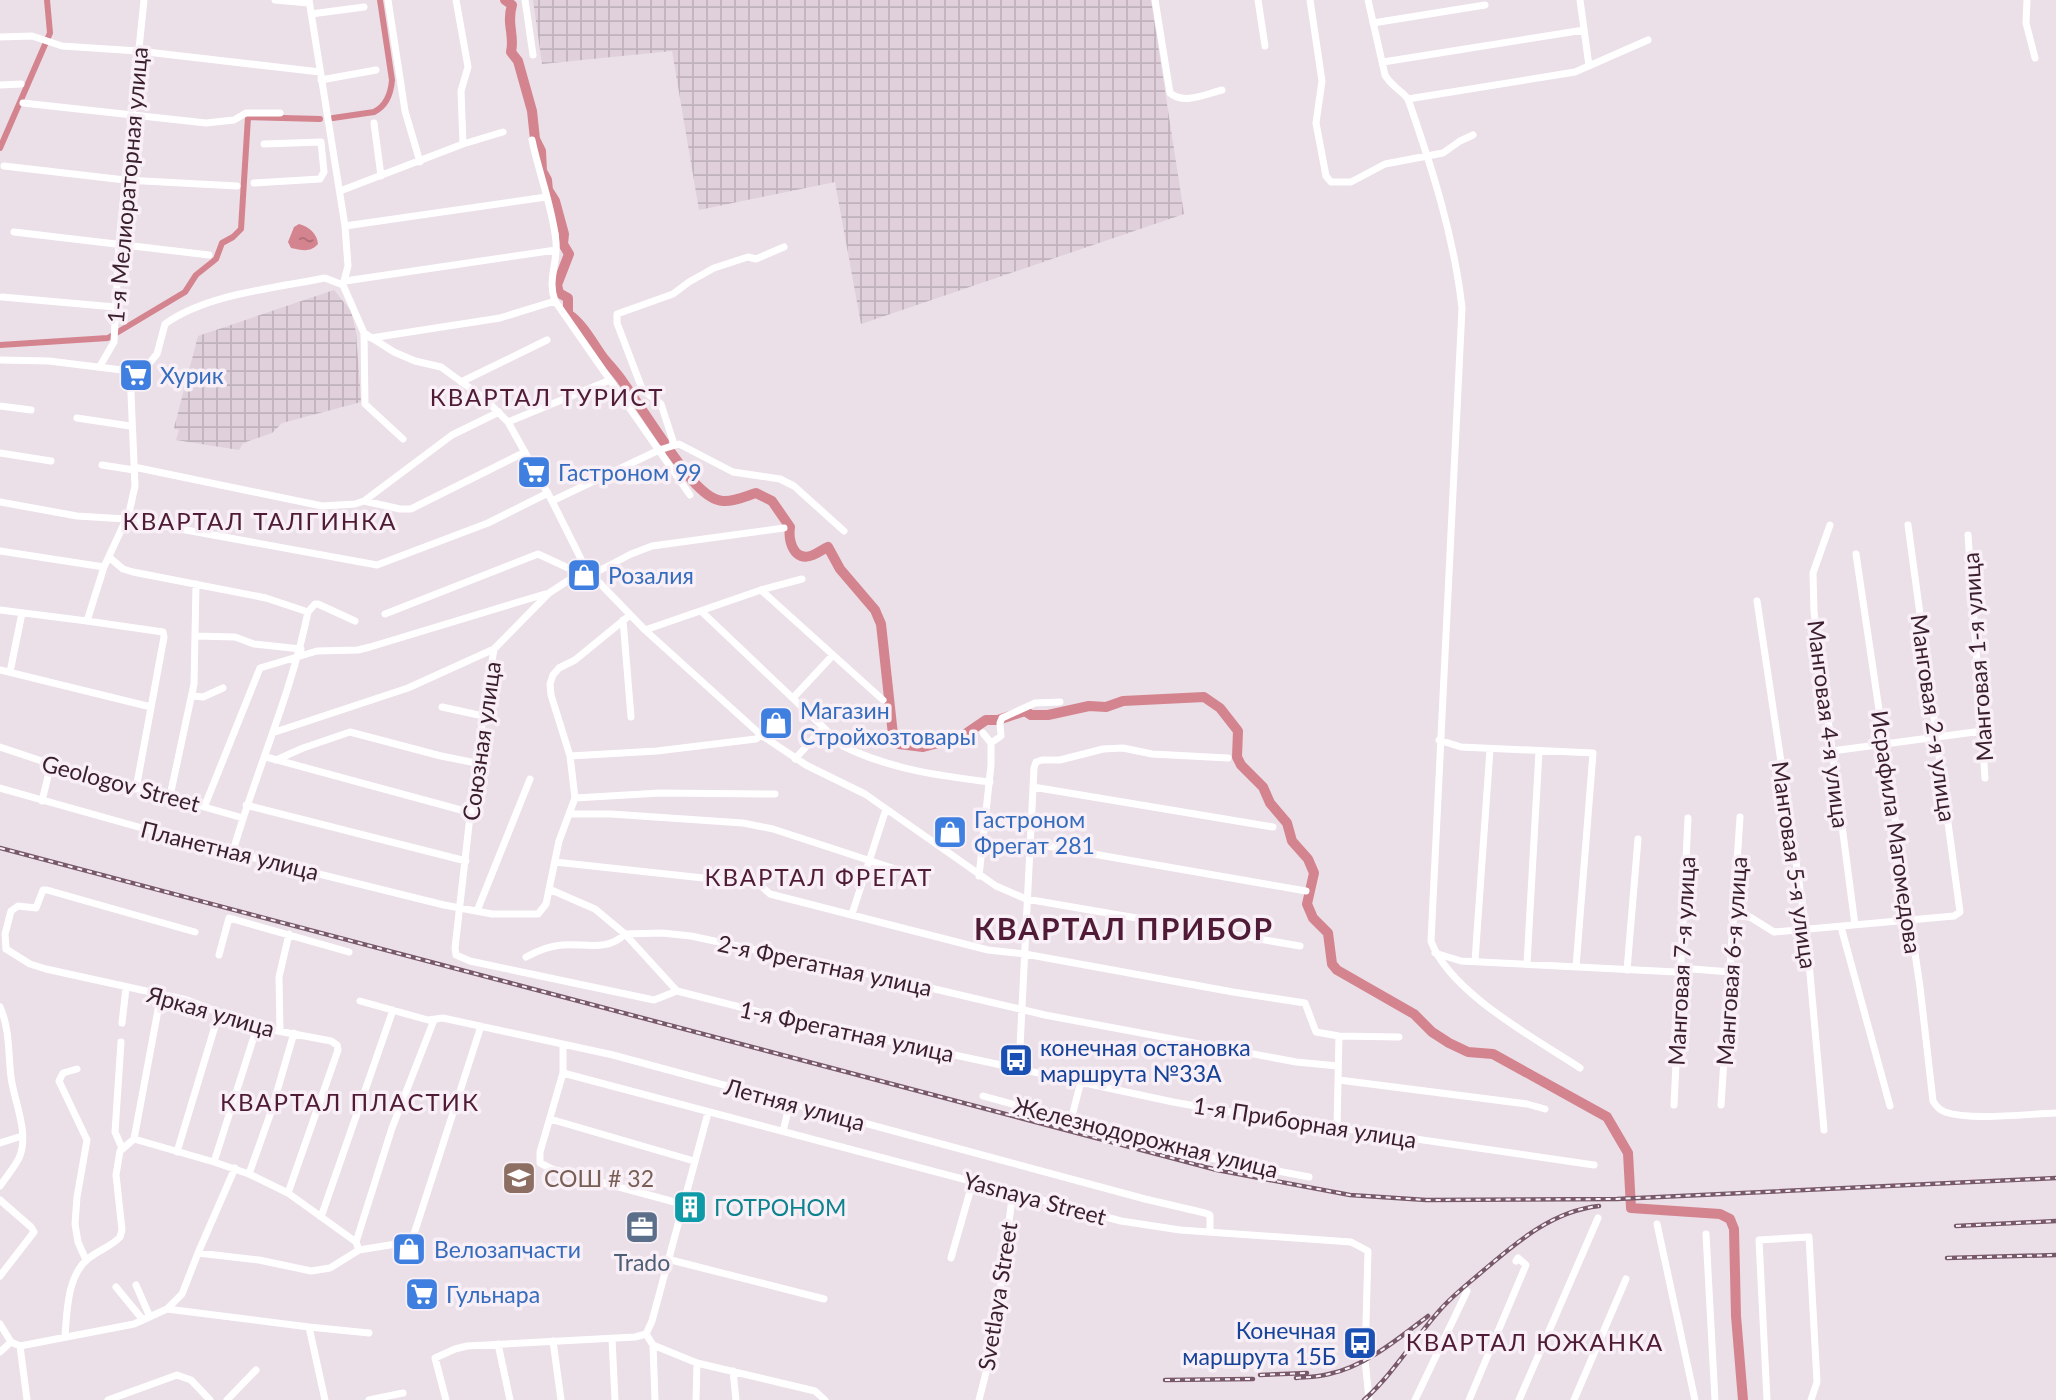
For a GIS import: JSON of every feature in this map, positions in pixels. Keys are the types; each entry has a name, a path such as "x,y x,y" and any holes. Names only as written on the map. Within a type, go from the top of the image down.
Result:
{"street":[{"name":"1-я Мелиораторная улица","path":"100,366 114,342 119,243 144,0"},
{"path":"275,0 309,2 345,226 348,266 344,283 364,333 365,404 403,439"},
{"path":"388,0 405,111 420,162"},
{"path":"456,0 468,67 461,91 463,144"},
{"path":"525,0 533,55"},
{"path":"1155,0 1170,93 1175,97 1193,98 1222,90"},
{"path":"1258,0 1265,46"},
{"path":"1310,0 1322,93 1316,123 1326,176 1331,181 1351,182 1375,167 1427,154 1443,153 1473,135"},
{"path":"1368,0 1385,75 1408,99 1427,154 1451,243 1462,308 1431,941 1435,953 1463,986 1506,1020 1580,1068"},
{"path":"1580,0 1589,66"},
{"path":"2027,0 2026,23 2035,58"},
{"path":"1373,23 1485,5"},
{"path":"311,13 364,7"},
{"path":"1383,62 1584,30"},
{"path":"0,37 38,37 54,44 138,51 321,76 376,70"},
{"path":"1408,99 1576,72 1648,40"},
{"path":"0,85 20,84"},
{"path":"23,103 206,123 234,120 246,113 280,113"},
{"path":"374,123 381,176"},
{"path":"340,191 463,144 503,132"},
{"path":"532,140 556,240 551,280 555,301 690,495"},
{"path":"254,183 323,177 321,142"},
{"path":"264,144 331,142"},
{"path":"4,166 125,180 237,187"},
{"path":"345,226 546,197"},
{"path":"14,232 208,255"},
{"path":"674,444 661,404 641,386 617,323 617,314 673,294 714,268 748,257 756,259 784,247"},
{"path":"0,360 50,361 130,371 147,366 158,354 165,324 180,313 203,303 325,278 344,283 556,250"},
{"path":"2,297 115,307"},
{"path":"371,338 500,318 555,301"},
{"path":"364,333 394,352 415,361 441,367 499,412 508,422 550,497 585,572 627,617 645,630 761,735 795,759 865,794 979,876 1026,899 1300,946"},
{"path":"461,382 547,340"},
{"path":"87,621 104,567 126,519 135,486 130,426 130,371"},
{"path":"508,422 610,380"},
{"path":"0,406 32,410"},
{"path":"102,465 134,468 323,506 342,506 364,501 452,435 499,412"},
{"path":"76,418 130,426"},
{"path":"0,502 77,516 126,519 377,565 488,523 674,444 685,446 733,472 794,485 844,531"},
{"path":"364,501 411,509 525,452"},
{"path":"0,453 51,461"},
{"name":"Манговая 2-я улица","path":"1908,524 1960,912 1954,916 1910,920"},
{"name":"Манговая 4-я улица","path":"1830,525 1813,573 1814,612 1855,925"},
{"name":"Союзная улица","path":"677,991 654,1000 470,961 457,955 455,948 476,764 494,649 549,593 585,572 652,546 784,528"},
{"name":"Манговая 1-я улица","path":"1968,535 1985,778"},
{"path":"0,551 104,567"},
{"path":"385,614 538,554 585,572"},
{"name":"Исрафила Магомедова","path":"1856,554 1910,920 1933,1101 1938,1108 1948,1113 2056,1113"},
{"path":"110,558 123,569 266,598 308,612"},
{"path":"645,630 761,590 802,579"},
{"path":"170,796 192,696 196,584"},
{"path":"761,590 883,700"},
{"path":"196,636 236,637 254,644 300,652 358,650 549,593"},
{"name":"Манговая 5-я улица","path":"1757,601 1806,930 1824,1130"},
{"path":"233,851 246,806 275,732 300,652 308,612 312,606 318,604 355,621"},
{"path":"0,610 158,629 163,632 136,789"},
{"path":"701,611 822,729 843,746 861,755 916,772 990,782"},
{"path":"10,672 22,612"},
{"path":"627,617 631,717"},
{"path":"627,617 575,660 559,668 550,684 570,756 575,798 549,889 595,909 625,934 677,991"},
{"path":"275,732 408,688 494,649"},
{"path":"205,805 260,668 300,652"},
{"path":"793,698 833,655"},
{"path":"0,670 151,706"},
{"path":"192,696 203,697 223,688"},
{"path":"991,743 1001,736 1002,718 1035,703 1060,702"},
{"path":"442,707 483,716"},
{"path":"795,759 822,729"},
{"path":"1832,751 1982,731"},
{"path":"276,761 303,748 350,732 476,764"},
{"path":"979,876 990,782 991,743 983,733"},
{"path":"570,756 684,749 756,739 761,735"},
{"path":"1439,740 1461,747 1593,753 1576,967"},
{"name":"Geologov Street","path":"0,747 136,789 205,805 243,818"},
{"path":"1019,1067 1026,899 1036,762 1060,760 1103,749 1123,748 1152,754 1228,758"},
{"path":"1475,961 1490,749"},
{"path":"1527,964 1539,751"},
{"path":"266,757 472,813"},
{"path":"42,801 51,764"},
{"path":"477,911 530,779"},
{"path":"1033,787 1273,827"},
{"name":"Планетная улица","path":"0,788 206,846 477,911 538,914 546,904 549,889"},
{"path":"575,798 660,793 775,794"},
{"path":"246,806 466,861"},
{"path":"852,914 886,808"},
{"path":"569,814 611,814 743,823 773,829 926,879"},
{"name":"Манговая 6-я улица","path":"1721,1105 1740,817"},
{"name":"Манговая 7-я улица","path":"1674,1105 1688,818"},
{"path":"1627,970 1638,839"},
{"path":"1030,843 1306,891"},
{"path":"555,862 753,883 770,894 988,950 1025,954 1305,1003 1316,1032 1339,1036 1399,1037"},
{"path":"3,950 11,911 18,906 36,908 43,890 195,932"},
{"path":"1734,915 1750,917 1774,932 1910,920"},
{"path":"219,955 229,918 349,952"},
{"path":"1841,927 1890,1106"},
{"name":"2-я Фрегатная улица","path":"526,957 564,945 605,945 617,942 625,934 662,933 691,936 1023,1010 1296,1062 1338,1066"},
{"path":"280,1031 279,977 289,934"},
{"name":"Яркая улица","path":"3,950 46,970 205,1005 257,1027 331,1041 337,1045 338,1050 288,1193"},
{"path":"1435,953 1461,961 1627,970 1681,972 1692,969 1731,972"},
{"path":"122,1023 127,988"},
{"name":"1-я Фрегатная улица","path":"677,991 919,1049 1019,1067"},
{"path":"122,1148 134,1139 161,994"},
{"name":"Летняя улица","path":"360,1001 434,1020 443,1018 604,1053 1144,1199 1205,1213 1210,1215 1212,1220 1210,1232"},
{"path":"0,1007 9,1042 11,1077 22,1136 19,1157 0,1186"},
{"path":"321,1217 393,1010"},
{"path":"177,1152 219,1013"},
{"path":"358,1246 393,1128 434,1020"},
{"path":"198,1253 259,1260 311,1271 330,1268 358,1246 396,1244 414,1234 481,1026"},
{"path":"214,1161 257,1027"},
{"path":"249,1174 271,1112 294,1033"},
{"path":"1337,1128 1339,1036"},
{"path":"0,1045 9,1042"},
{"path":"65,1336 71,1289 77,1273 86,1260 120,1237 122,1230 117,1175 122,1148 115,1132 121,1042"},
{"path":"563,1046 563,1073 540,1152 540,1163 552,1169 682,1204"},
{"name":"1-я Приборная улица","path":"1019,1067 1224,1111 1594,1165"},
{"path":"77,1069 63,1073 59,1081 87,1140 75,1224 78,1242 86,1260"},
{"name":"Yasnaya Street","path":"563,1073 1121,1222 1210,1232 1352,1242 1368,1251 1365,1359 1369,1400"},
{"path":"0,1080 11,1077"},
{"path":"1339,1080 1527,1104 1545,1109"},
{"path":"1071,1120 1081,1081"},
{"name":"Железнодорожная улица","path":"984,1096 1195,1155 1309,1177"},
{"path":"783,1131 790,1103"},
{"path":"446,1400 435,1358 455,1349 498,1344 612,1339 646,1334 652,1321 708,1113"},
{"path":"550,1119 694,1161"},
{"path":"0,1143 22,1136"},
{"path":"134,1139 214,1161 249,1174 288,1193 358,1246"},
{"path":"0,1324 11,1342 20,1346 122,1326 167,1309 182,1294 235,1168"},
{"path":"951,1258 973,1181"},
{"name":"Svetlaya Street","path":"979,1400 993,1345 1013,1191"},
{"path":"0,1200 34,1232 0,1276"},
{"path":"1519,1400 1598,1218"},
{"path":"1657,1224 1695,1400"},
{"path":"1706,1234 1715,1400"},
{"path":"1767,1400 1759,1240 1809,1237 1817,1382 1811,1400"},
{"path":"1469,1400 1526,1265 1518,1258 1516,1261"},
{"path":"667,1259 824,1299"},
{"path":"1574,1400 1626,1279"},
{"path":"136,1285 146,1318"},
{"path":"116,1287 146,1318"},
{"path":"1415,1400 1467,1291"},
{"path":"167,1309 369,1333"},
{"path":"309,1327 325,1400"},
{"path":"646,1334 653,1345 655,1400"},
{"path":"612,1339 615,1400"},
{"path":"553,1341 561,1400"},
{"path":"0,1352 11,1342"},
{"path":"498,1344 510,1400"},
{"path":"653,1345 697,1363 815,1391 825,1400"},
{"path":"20,1346 27,1400"},
{"path":"696,1400 697,1363"},
{"path":"227,1400 256,1370"},
{"path":"733,1371 736,1400"},
{"path":"108,1400 177,1375 191,1380 210,1400"},
{"path":"369,1400 403,1393"}],"shaded area":[{"path":"533,0 1151,0 1184,214 861,324 835,182 699,210 672,51 542,64"},
{"path":"334,290 351,311 356,332 361,402 282,423 272,433 243,443 239,450 176,440 179,430 174,428 198,336"}],"water":[{"path":"299,224 309,229 316,237 318,244 312,249 291,248 288,242 294,227"}],"waterway":[{"path":"0,148 50,33 47,0"},
{"path":"333,118 374,112 385,103 389,94 392,80 380,0"},
{"path":"505,0 512,5 511,52 518,61 532,111 535,139 541,151 542,171 555,201 564,234 563,244 569,254 557,285 559,293 568,298 568,314 621,379 664,442"},
{"path":"0,345 108,338 185,292 196,275 216,259 222,243 241,229 248,117 320,119"},
{"path":"670,451 700,489 715,499 731,501 756,493 772,501 790,527 791,544 801,556 813,555 828,547 840,569 875,610 881,624 893,735 899,744 923,747 961,737 986,720 998,720 1025,711 1031,715 1048,715 1089,706 1106,707 1123,701 1204,697 1220,708 1238,731 1237,757 1241,765 1263,787 1270,803 1287,823 1292,841 1308,859 1314,873 1307,904 1313,918 1328,933 1332,964 1337,970 1414,1014 1432,1032 1449,1043 1468,1052 1493,1054 1607,1117 1628,1153 1631,1208 1720,1214 1730,1219 1734,1229 1736,1316 1743,1400"}],"railway":[{"path":"0,848 1217,1170 1350,1195 1426,1200 1617,1199 2056,1178"},
{"path":"1364,1400 1445,1305 1497,1259 1523,1238 1551,1221 1566,1214 1599,1206"},
{"path":"1956,1226 2056,1221"},
{"path":"1947,1258 2056,1255"},
{"path":"1296,1378 1325,1375 1356,1365 1382,1350 1428,1316"},
{"path":"1260,1375 1307,1373"},
{"path":"1165,1380 1253,1379"}],"place":[{"name":"Хурик","path":"136,375"},
{"name":"Гастроном 99","path":"534,472"},
{"name":"Розалия","path":"584,575"},
{"name":"Магазин Стройхозтовары","path":"776,723"},
{"name":"Гастроном Фрегат 281","path":"950,832"},
{"name":"конечная остановка маршрута №33А","path":"1016,1060"},
{"name":"СОШ # 32","path":"519,1178"},
{"name":"ГОТРОНОМ","path":"690,1207"},
{"name":"Trado","path":"642,1227"},
{"name":"Велозапчасти","path":"409,1249"},
{"name":"Гульнара","path":"422,1294"},
{"name":"Конечная маршрута 15Б","path":"1360,1343"}],"district":[{"name":"КВАРТАЛ ТУРИСТ","path":"547,396"},
{"name":"КВАРТАЛ ТАЛГИНКА","path":"260,520"},
{"name":"КВАРТАЛ ФРЕГАТ","path":"819,876"},
{"name":"КВАРТАЛ ПРИБОР","path":"1124,928"},
{"name":"КВАРТАЛ ПЛАСТИК","path":"350,1101"},
{"name":"КВАРТАЛ ЮЖАНКА","path":"1535,1341"}]}
